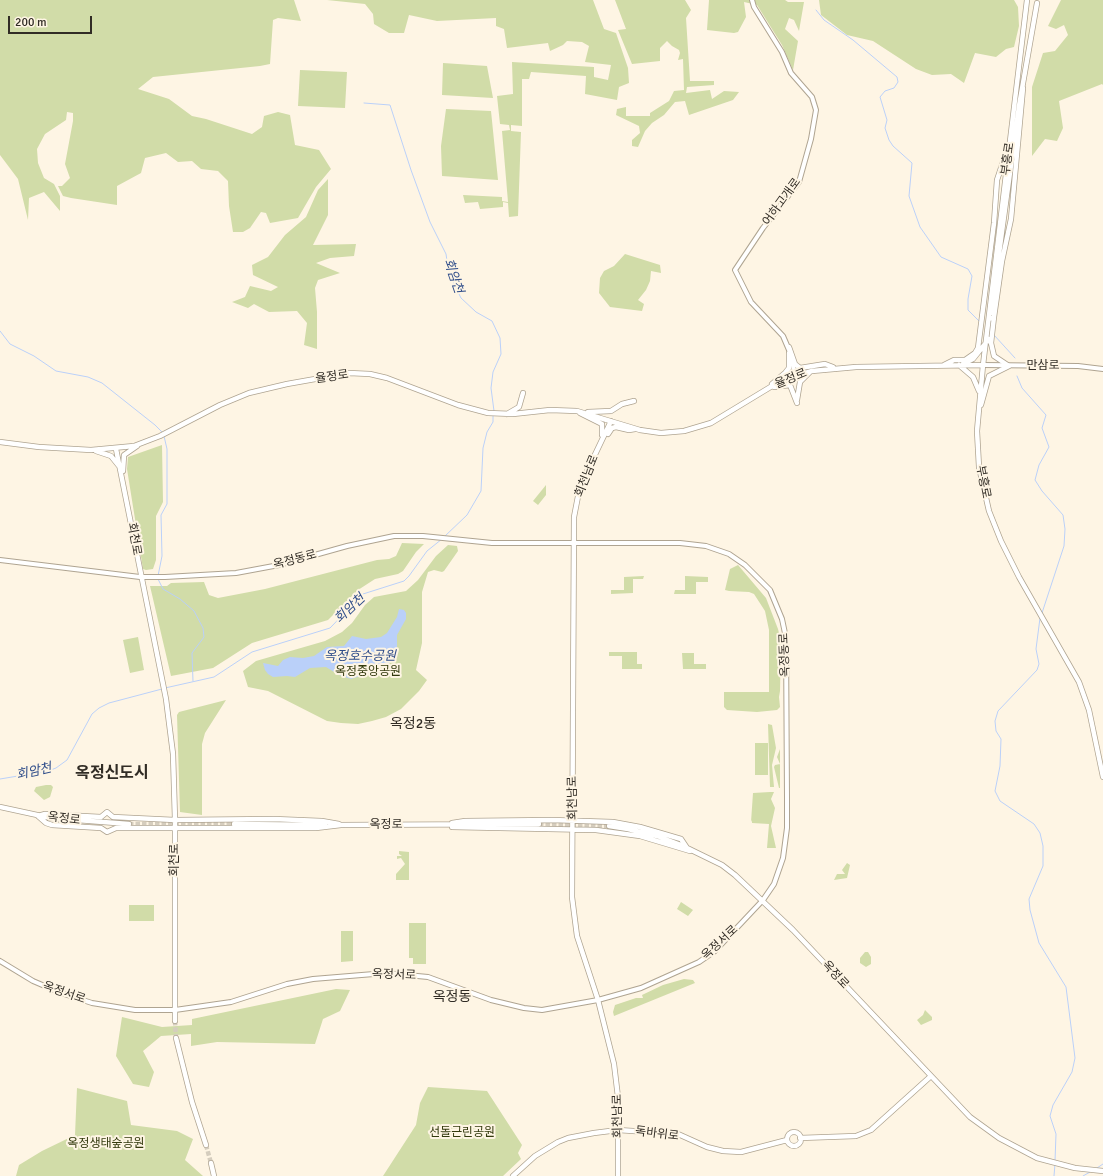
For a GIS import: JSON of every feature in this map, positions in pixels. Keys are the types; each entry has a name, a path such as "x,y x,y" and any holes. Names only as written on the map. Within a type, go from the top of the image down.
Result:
{"main road":[{"name":"부흥로","path":"1027,0 995,273 994,304 989,340 983,365 977,449 979,467 989,511 1008,556 1079,682 1089,710 1103,777"},
{"name":"부흥로","path":"1007,179 1037,3"},
{"path":"992,318 1011,219 1024,94 1023,82"},
{"path":"941,366 954,360 965,360 975,353 978,348 984,307 997,180 1011,140"},
{"path":"959,366 973,359 989,340 994,324 992,318 984,307"},
{"path":"979,414 988,378 994,372 1004,370 1009,366 994,356 989,340"},
{"path":"788,347 795,364 800,368 825,364 836,368"},
{"path":"768,388 786,373 789,368 788,347"},
{"name":"율정로","path":"138,445 168,433 220,405 249,393 281,385 349,373 370,374 387,378 458,404 488,413 506,414 550,410 577,411 585,412 638,429 661,433 684,431 711,423 768,388 795,375 812,371 836,368 983,365"},
{"path":"959,366 969,372 974,378 980,394"},
{"path":"768,388 784,384 790,385 796,403 800,382 812,371"},
{"path":"506,414 519,407 523,393"},
{"path":"585,412 611,411 622,404 634,401"},
{"path":"577,411 602,424 600,443"},
{"name":"회천남로","path":"611,421 578,494 574,517 574,829 572,897 577,936 598,1000 614,1064 618,1097 618,1176"},
{"path":"600,443 612,428 629,430 638,429"},
{"path":"0,442 90,450 116,449 138,445"},
{"path":"123,477 124,455 138,445"},
{"name":"회천로","path":"116,449 123,477 140,577 166,699 173,754 176,820 174,1021"},
{"path":"90,450 111,456 121,471"},
{"name":"옥정로","path":"0,807 38,816 129,824"},
{"path":"38,816 45,814 101,817 107,812 114,817 176,820 281,819 322,821 341,825"},
{"path":"38,816 46,823 101,828 107,832 116,828 316,828 341,825"},
{"path":"138,818 143,824 142,827 138,828"},
{"path":"221,820 218,824 222,828"},
{"path":"543,820 548,824 545,829"},
{"path":"444,825 465,821 574,820 602,822 640,827 681,839 687,848"},
{"path":"602,822 598,824 602,830"},
{"name":"옥정로","path":"234,824 539,824"},
{"path":"444,825 459,828 602,830 640,836 696,852"},
{"name":"옥정로","path":"609,826 657,836 696,852 722,865 763,900 970,1117 999,1138 1041,1159 1059,1164 1103,1171"},
{"path":"176,1038 192,1102 206,1145"},
{"path":"800,1138 856,1136 871,1130 931,1076"},
{"name":"독바위로","path":"513,1176 536,1156 568,1138 618,1130 678,1134 707,1147 723,1151 741,1152 787,1140"},
{"path":"792,1132 798,1134 800,1138 798,1144 794,1146 789,1144 787,1140 788,1134 792,1132"},
{"path":"211,1163 214,1176"}],"street":[{"name":"어하고개로","path":"752,0 754,7 782,52 791,73 812,97 816,110 811,139 799,182 763,228 735,270 754,306 783,336 788,347 795,375"},
{"name":"만삼로","path":"983,365 1078,366 1103,369"},
{"name":"옥정동로","path":"140,577 166,578 236,573 279,565 380,538 423,536 492,542 680,543 706,546 729,554 739,560 764,583 774,597 782,619 786,638 787,828 785,849 780,870 763,900"},
{"path":"0,560 140,577"},
{"name":"옥정서로","path":"0,961 44,987 92,1003 135,1010 175,1010 232,1002 287,984 313,979 386,973 428,977 492,1000 524,1008 542,1010 598,1000 641,988 699,962 715,951 763,900"}],"green space":[{"path":"0,0 294,0 301,21 278,18 273,20 270,64 153,77 138,89 169,99 192,116 252,134 262,127 264,116 278,112 290,115 295,145 319,150 331,169 316,187 298,218 270,223 266,213 261,212 250,228 243,232 233,232 229,206 228,181 218,171 201,169 192,161 178,162 166,153 145,158 141,173 117,186 117,205 71,198 63,196 58,186 62,186 70,178 65,164 73,121 73,113 67,112 66,120 45,134 37,149 38,163 44,178 54,184 60,196 60,211 44,192 29,198 28,220 18,179 0,155"},
{"path":"327,0 593,0 604,29 616,33 628,68 629,83 619,87 617,100 585,94 586,76 531,72 529,79 522,79 522,126 511,125 511,131 521,132 518,216 509,217 508,203 503,202 503,207 480,209 478,202 465,203 463,195 502,197 502,201 508,202 502,131 510,130 509,125 500,124 497,96 513,94 512,62 594,67 594,77 608,80 611,65 585,62 589,46 582,42 567,41 563,45 550,51 548,43 507,48 504,29 496,26 496,18 437,21 409,15 404,33 389,33 374,24 373,14 365,4"},
{"path":"615,0 685,0 691,10 686,18 690,81 714,81 714,85 687,87 686,93 710,90 712,99 724,91 739,92 733,100 689,115 685,101 675,102 664,115 652,123 645,131 638,147 632,146 632,140 640,133 639,126 616,115 617,109 626,107 626,116 650,116 650,113 669,101 674,91 684,90 683,59 678,60 680,53 679,50 667,41 660,48 660,61 632,64 618,30 626,29"},
{"path":"709,0 785,0 788,2 804,2 799,31 794,20 789,18 785,29 798,41 793,70 782,45 757,5 744,2 746,17 738,32 734,33 707,30"},
{"path":"819,0 1014,0 1018,7 1019,26 1014,47 1006,49 996,57 975,53 964,83 951,74 932,75 916,69 873,41 847,35 821,15"},
{"path":"1061,0 1103,0 1103,85 1102,84 1059,101 1063,128 1057,141 1045,139 1032,156 1032,87 1043,53 1055,51 1068,35 1064,25 1056,29 1048,26"},
{"path":"443,63 487,66 493,98 442,95"},
{"path":"300,70 347,72 345,108 298,106"},
{"path":"446,109 491,111 498,180 442,176 441,146"},
{"path":"328,179 328,215 313,245 356,244 354,256 330,258 316,263 340,273 318,280 315,288 317,312 317,349 304,345 307,323 297,311 269,312 254,304 248,308 232,302 245,297 250,286 271,291 278,287 253,275 252,265 268,257 285,235 306,217 318,190"},
{"path":"625,254 660,265 661,273 651,271 650,281 646,290 638,300 644,304 642,311 610,307 599,293 600,278 604,271 614,266"},
{"path":"162,445 163,502 156,516 156,560 153,569 146,570 143,569 127,469 128,457"},
{"path":"546,485 546,495 538,505 533,501"},
{"path":"402,543 424,544 416,552 403,571 398,574 375,579 358,590 328,620 252,643 213,668 171,676 150,586 167,586 171,583 204,582 209,595 218,598 265,589 377,560 389,559 396,556"},
{"name":"옥정중앙공원","path":"448,545 457,546 458,551 444,571 434,570 428,572 422,592 422,643 416,670 427,680 419,691 401,709 386,717 358,724 327,721 268,691 248,687 243,671 256,661 325,641 342,632 352,623 365,605 374,597 406,591 418,580 436,556"},
{"path":"738,565 766,598 778,629 781,641 780,707 777,710 757,712 727,710 724,707 724,692 769,692 769,630 765,611 754,594 749,592 725,590 730,569"},
{"path":"644,576 643,579 633,579 633,593 611,594 611,590 624,590 624,577"},
{"path":"685,576 708,577 708,582 696,582 696,594 674,594 675,590 685,590"},
{"path":"138,637 144,670 130,673 123,640"},
{"path":"609,652 637,652 637,664 642,664 642,669 622,669 622,656 609,656"},
{"path":"682,653 694,653 694,664 706,664 706,669 683,669"},
{"path":"226,700 205,733 202,744 202,815 180,812 177,715 179,712"},
{"path":"768,724 772,725 776,748 772,765 774,787 770,787"},
{"path":"755,743 768,743 768,775 755,775"},
{"path":"780,749 780,764 777,757"},
{"path":"780,764 779,788 774,767 775,765"},
{"path":"51,785 53,787 50,797 44,800 34,791 36,787"},
{"path":"774,792 771,799 775,808 771,826 776,848 767,848 769,824 752,823 752,820 751,822 753,793"},
{"path":"399,851 409,852 409,880 396,880 396,874 405,864 401,858 397,859 397,856 402,856 399,854"},
{"path":"847,863 850,865 847,878 834,880 837,874 845,874 842,870"},
{"path":"681,902 693,910 688,916 677,909"},
{"path":"129,905 154,905 154,921 129,921"},
{"path":"409,923 426,923 426,964 413,964 413,958 409,958"},
{"path":"341,931 353,931 353,961 341,962"},
{"path":"865,952 868,952 871,957 871,964 866,967 860,963 860,958"},
{"path":"684,979 693,980 695,983 614,1016 613,1012 615,1005 636,998 643,998 642,995 663,985"},
{"path":"336,989 350,990 340,1011 323,1019 315,1044 217,1042 191,1046 191,1034 161,1036 143,1051 154,1072 149,1087 133,1084 116,1056 122,1017 162,1027 192,1025 192,1019"},
{"path":"925,1010 932,1017 932,1020 921,1025 917,1020 923,1015"},
{"name":"선돌근린공원","path":"428,1087 487,1091 522,1145 518,1153 521,1159 503,1176 383,1176 416,1125 420,1103"},
{"name":"옥정생태숲공원","path":"77,1088 127,1101 131,1125 177,1131 193,1139 185,1160 203,1176 16,1176 19,1165 42,1151 75,1135"}],"water":[{"name":"옥정호수공원","path":"399,609 404,610 406,613 406,619 397,635 397,653 391,655 390,657 392,660 389,663 378,665 373,672 351,679 339,675 326,667 310,668 295,677 273,677 265,670 263,663 278,666 283,660 290,657 303,658 314,656 327,647 344,646 352,636 366,639 381,637 387,633 397,617"}],"waterway":[{"path":"816,10 824,20 853,40 897,77 898,82 894,88 885,91 880,97 887,120 885,128 889,140 893,146 912,163 909,196 920,227 941,257 968,269 972,276 968,299 968,310 980,322"},
{"name":"회암천","path":"364,103 390,105 430,222 446,254 448,268 454,284 461,298 476,312 492,321 500,338 501,354 493,372 491,388 494,411"},
{"path":"0,331 10,344 34,356 56,371 88,377 102,383 163,433"},
{"path":"994,335 1015,358"},
{"path":"1017,376 1022,388 1046,415 1042,428 1049,447 1039,465 1035,480 1042,491 1063,515 1065,529 1064,546 1042,613"},
{"name":"회암천","path":"444,537 467,515 481,491 483,448 487,432 493,422 493,416"},
{"path":"158,576 162,556 161,515 167,504 167,449 164,436"},
{"name":"회암천","path":"165,688 214,677 252,652 330,628 363,594 404,581 427,551 442,539"},
{"path":"158,579 163,589 180,599 194,611 203,628 204,637 192,653 193,681"},
{"path":"1040,618 1036,649 1039,664 1037,670 998,711 995,721 996,731 1001,739 1000,766 995,791 1000,801 1034,824 1040,833 1043,846 1043,866 1029,899 1030,910 1039,943 1066,987 1075,1058 1072,1072 1053,1105 1050,1116 1056,1134 1055,1161"},
{"name":"회암천","path":"0,779 48,771 56,768 67,760 92,714 99,708 109,703 162,689"},
{"path":"1054,1176 1055,1164"},
{"path":"1097,1168 1103,1164"},
{"path":"1083,1176 1090,1172"}],"tunnel":[{"path":"129,824 234,824"},
{"path":"539,824 609,826"},
{"path":"175,1021 176,1038"},
{"path":"206,1145 211,1163"}],"district":[{"name":"옥정2동","path":"413,724"},
{"name":"옥정신도시","path":"112,774"},
{"name":"옥정동","path":"452,997"}]}
